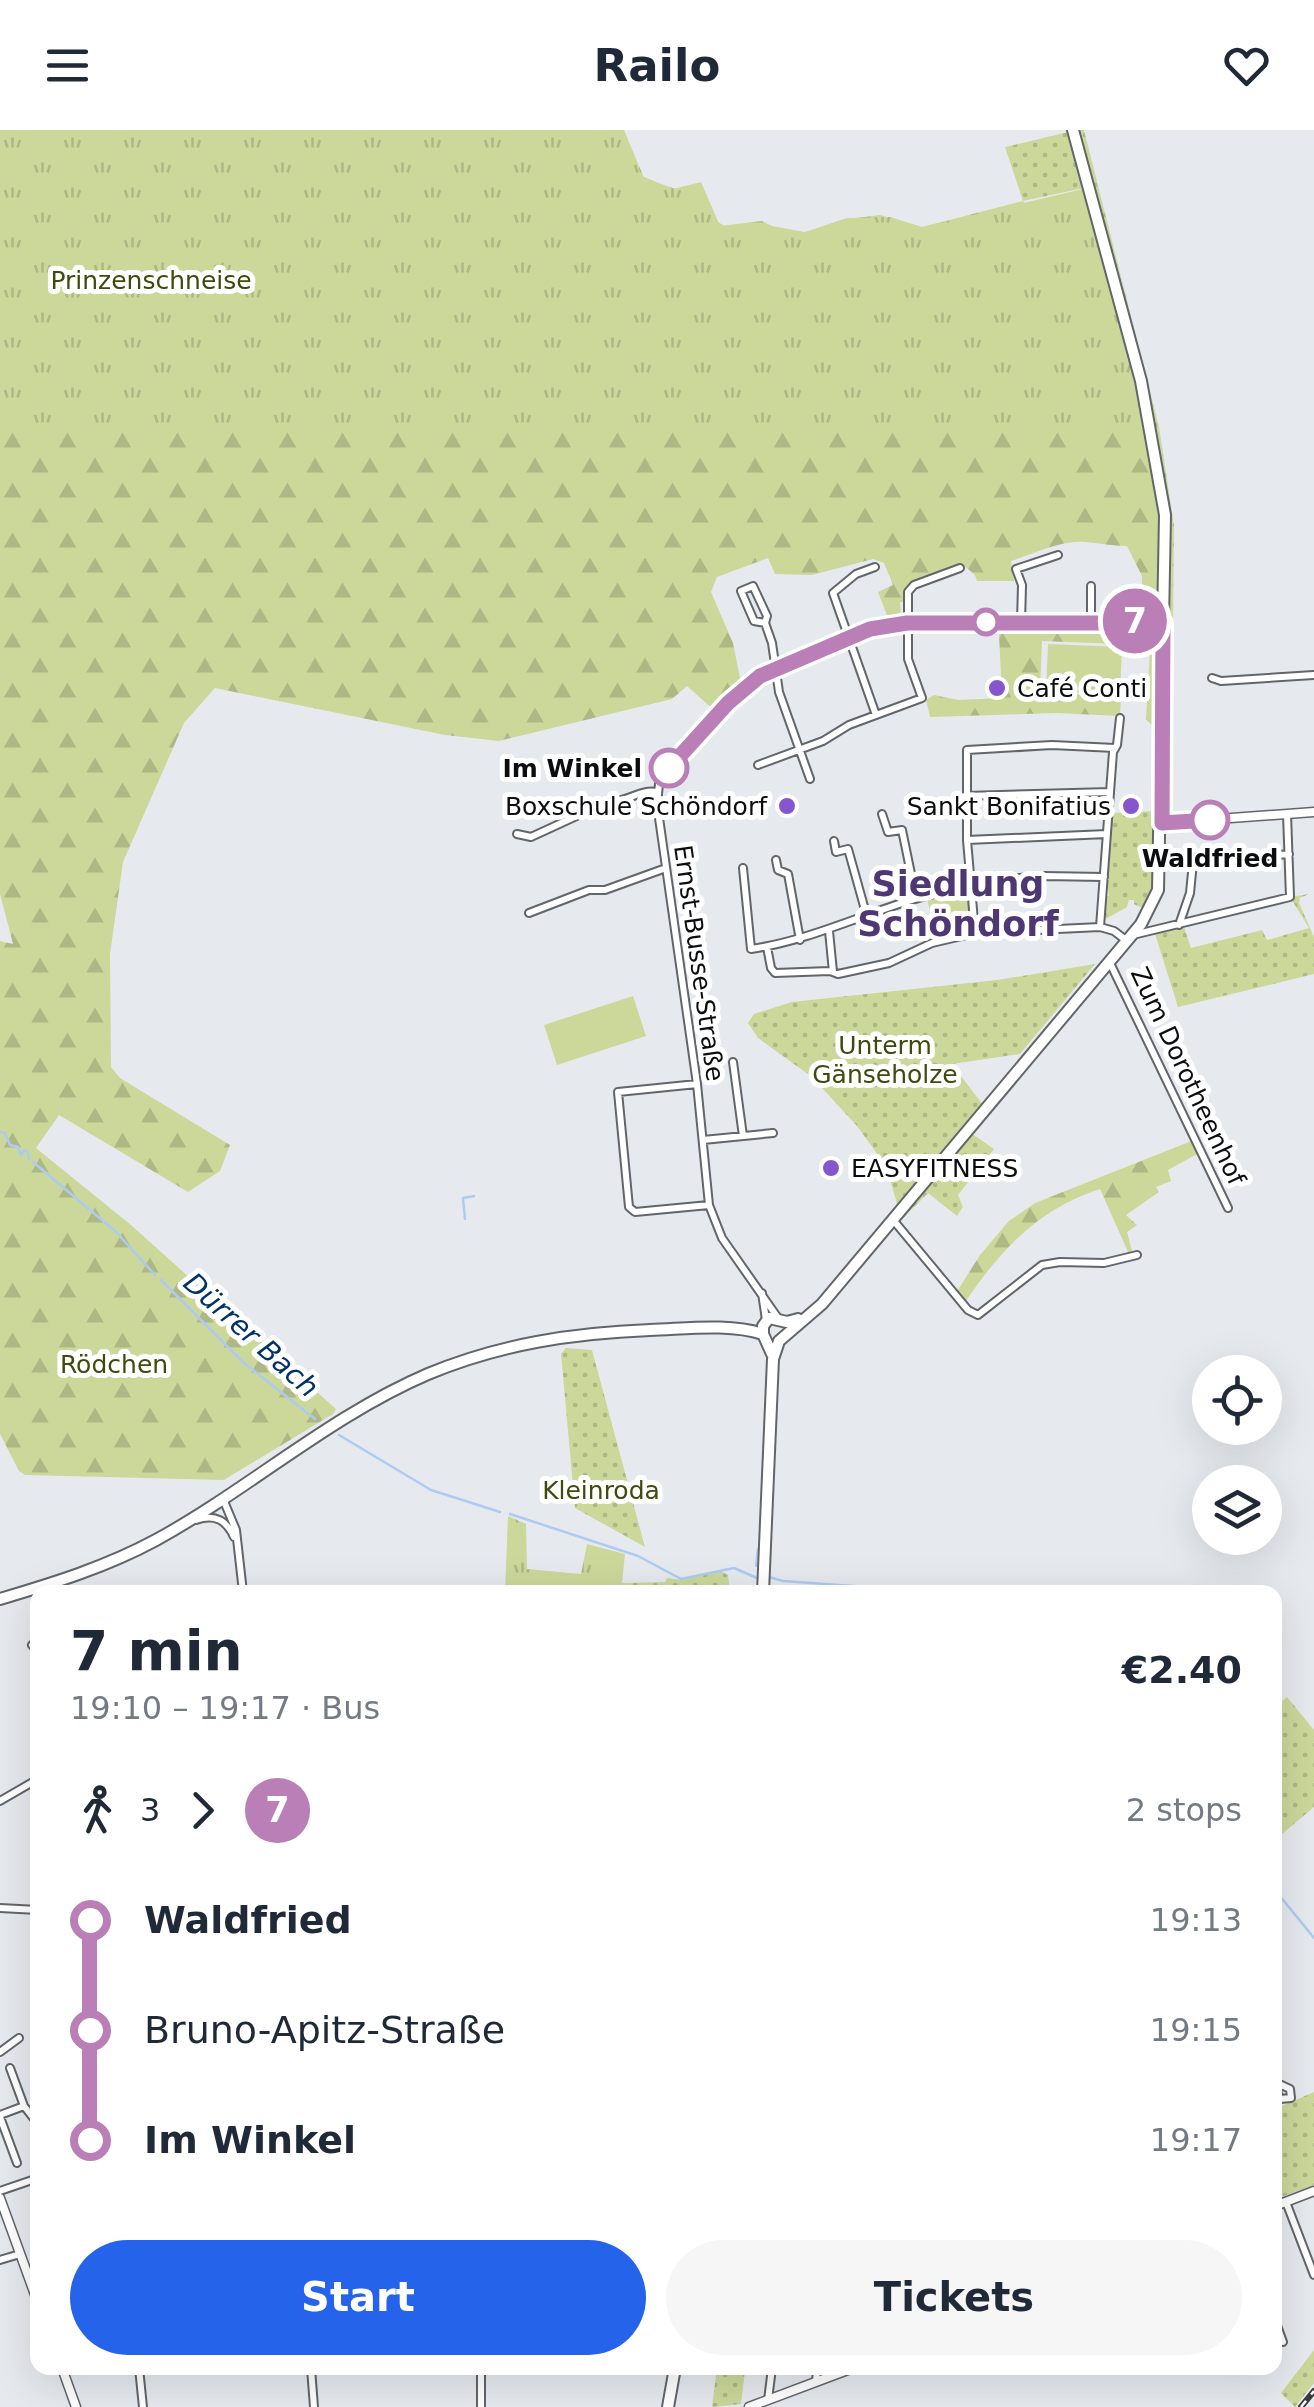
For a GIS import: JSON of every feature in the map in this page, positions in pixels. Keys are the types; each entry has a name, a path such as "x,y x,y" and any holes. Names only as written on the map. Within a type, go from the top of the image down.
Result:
{"main road":[{"path":"43,1585 96,1568 171,1531 396,1390 486,1353 586,1333 773,1329 808,1316 894,1220 1145,919 1158,890 1162,823 1166,534 1141,381 1073,130"},
{"path":"762,1585 773,1329"},
{"path":"0,1599 30,1589"},
{"path":"668,2407 674,2375"}],"street":[{"path":"1022,622 1022,586 1016,569 1058,555"},
{"path":"875,567 856,574 833,593 876,715"},
{"path":"758,765 922,698 908,659 910,588 960,568"},
{"path":"765,622 754,621 741,591 754,586 767,616 779,692 810,779"},
{"path":"1090,586 1091,621"},
{"path":"517,834 532,837 607,802 656,792 667,771 752,681 884,625 1163,623"},
{"path":"1212,678 1221,681 1314,674"},
{"path":"1100,927 1120,718"},
{"path":"975,933 966,840 966,750 1052,745 1115,748"},
{"name":"Ernst-Busse-Straße","path":"656,792 710,1205 722,1238 761,1292 773,1329"},
{"path":"965,796 1110,792"},
{"path":"1162,823 1314,812"},
{"path":"882,814 888,832 902,830 916,898"},
{"path":"767,946 775,973 838,974 900,959 932,943 975,933 1100,927 1129,938 1287,899 1292,893 1287,814"},
{"path":"966,840 1108,834"},
{"path":"834,841 836,852 848,849 867,917"},
{"path":"1179,925 1190,893 1194,862 1289,854"},
{"path":"776,860 778,870 788,874 800,940"},
{"path":"528,913 666,868"},
{"path":"743,868 751,949 829,932 916,898 971,885 1044,876 1104,877"},
{"path":"829,932 833,972"},
{"name":"Zum Dorotheenhof","path":"1110,963 1228,1208"},
{"path":"733,1062 744,1136"},
{"path":"697,1084 618,1092 629,1207 635,1212 710,1205"},
{"path":"703,1140 773,1133"},
{"path":"894,1220 974,1314 986,1312 1042,1266 1104,1262 1137,1255"},
{"path":"222,1498 234,1522 241,1585"},
{"path":"171,1531 205,1517 216,1518 231,1530 238,1547"},
{"path":"0,1802 30,1783"},
{"path":"0,1908 30,1910"},
{"path":"0,2052 19,2038"},
{"path":"10,2068 30,2114"},
{"path":"0,2104 17,2164"},
{"path":"1,2115 24,2106"},
{"path":"30,2182 0,2195 30,2280"},
{"path":"1282,2203 1314,2192"},
{"path":"1286,2202 1314,2276"},
{"path":"0,2260 20,2254"},
{"path":"65,2375 76,2407"},
{"path":"140,2375 143,2407"},
{"path":"312,2375 314,2407"},
{"path":"481,2407 482,2375"},
{"path":"768,2400 771,2375"},
{"path":"816,2375 816,2382"},
{"path":"749,2407 834,2375"}],"green space":[{"name":"Rödchen","path":"0,130 624,130 644,178 681,191 701,183 720,226 762,221 794,237 841,220 880,215 922,227 1023,201 1141,391 1162,528 1160,610 1154,617 1142,617 1142,576 1127,546 1076,542 1047,548 1011,561 1014,581 977,581 962,564 907,586 905,602 900,602 901,616 888,618 878,592 893,585 884,563 873,559 812,575 775,574 768,558 717,577 711,592 733,643 741,683 715,711 687,686 672,699 499,741 445,735 215,688 184,723 123,862 110,954 111,1067 120,1078 230,1145 220,1171 188,1192 59,1115 36,1148 131,1225 336,1409 224,1480 25,1475 19,1471 0,1434 0,941 13,944 0,894"},
{"name":"Prinzenschneise","path":"0,130 621,130 642,176 673,189 701,182 718,222 726,227 761,224 805,232 847,218 890,217 922,227 1087,188 1147,426 0,432"},
{"path":"1076,130 1084,130 1159,427 1174,525 1173,621 1169,616 1169,525"},
{"path":"1068,132 1084,188 1023,201 1005,147"},
{"path":"1026,627 1150,628 1157,644 1159,733 1146,719 1150,651 1141,645 1042,641 1040,692 1121,697 1120,716 1057,713 930,717 926,700 934,695 958,700 1002,698 999,634 1024,634"},
{"path":"1048,644 1122,647 1120,694 1046,691"},
{"path":"1158,811 1153,892 1145,906 1129,900 1127,907 1106,919 1103,896 1109,896 1104,883 1108,874 1111,813"},
{"path":"964,893 970,909 970,931 937,938 927,899"},
{"path":"1309,894 1300,898 1299,903 1314,937 1314,974 1178,1007 1155,934 1184,927 1191,948 1262,930 1267,940 1309,928 1290,897"},
{"name":"Unterm Gänseholze","path":"1095,964 1020,1054 952,1064 983,1105 898,1207 886,1166 857,1126 812,1077 758,1038 748,1023 754,1014 792,1002 997,980"},
{"path":"633,996 646,1036 557,1065 544,1025"},
{"path":"971,1133 994,1149 958,1195 963,1207 957,1216 928,1193 900,1221"},
{"path":"1194,1140 1199,1153 1168,1170 1171,1181 1156,1187 1159,1192 1126,1215 1137,1225 1127,1232 1132,1251 1128,1252 1100,1189 1059,1207 1023,1233 966,1301 956,1293 980,1255 1009,1221 1035,1203"},
{"name":"Kleinroda","path":"566,1348 592,1350 645,1547 575,1508 561,1354"},
{"path":"508,1516 526,1524 527,1569 581,1574 587,1544 625,1554 622,1585 505,1585"},
{"path":"720,1571 728,1575 729,1585 622,1585 665,1582 667,1578 682,1580"},
{"path":"1287,1697 1314,1730 1314,1807 1282,1834 1282,1701"},
{"path":"1314,2092 1314,2185 1282,2196 1282,2106"},
{"path":"1314,2350 1314,2383 1295,2407 1281,2393"},
{"path":"716,2375 744,2375 741,2404 712,2407"}],"waterway":[{"name":"Dürrer Bach","path":"0,1132 5,1133 10,1145 18,1147 21,1155 24,1150 28,1152 29,1159"},
{"name":"Dürrer Bach","path":"33,1162 115,1231 155,1275"},
{"path":"465,1219 463,1198 474,1196"},
{"name":"Dürrer Bach","path":"161,1280 244,1363 315,1419"},
{"name":"Dürrer Bach","path":"339,1435 431,1490 500,1512"},
{"name":"Dürrer Bach","path":"510,1514 638,1556 681,1579 734,1568 757,1578"},
{"path":"756,1566 758,1549"},
{"name":"Dürrer Bach","path":"769,1577 840,1585"},
{"name":"Dürrer Bach","path":"1282,1899 1314,1938"}],"railway":[{"path":"1301,2407 1314,2391"}],"bus line":[{"name":"7","path":"669,768 744,686 870,629 907,623 1163,623 1162,823 1210,820"}],"place":[{"name":"Café Conti","path":"997,688"},
{"name":"Im Winkel","path":"669,768"},
{"name":"Boxschule Schöndorf","path":"787,806"},
{"name":"Sankt Bonifatius","path":"1131,806"},
{"name":"Waldfried","path":"1210,820"},
{"name":"EASYFITNESS","path":"831,1168"}],"district":[{"name":"Siedlung Schöndorf","path":"958,904"}]}
